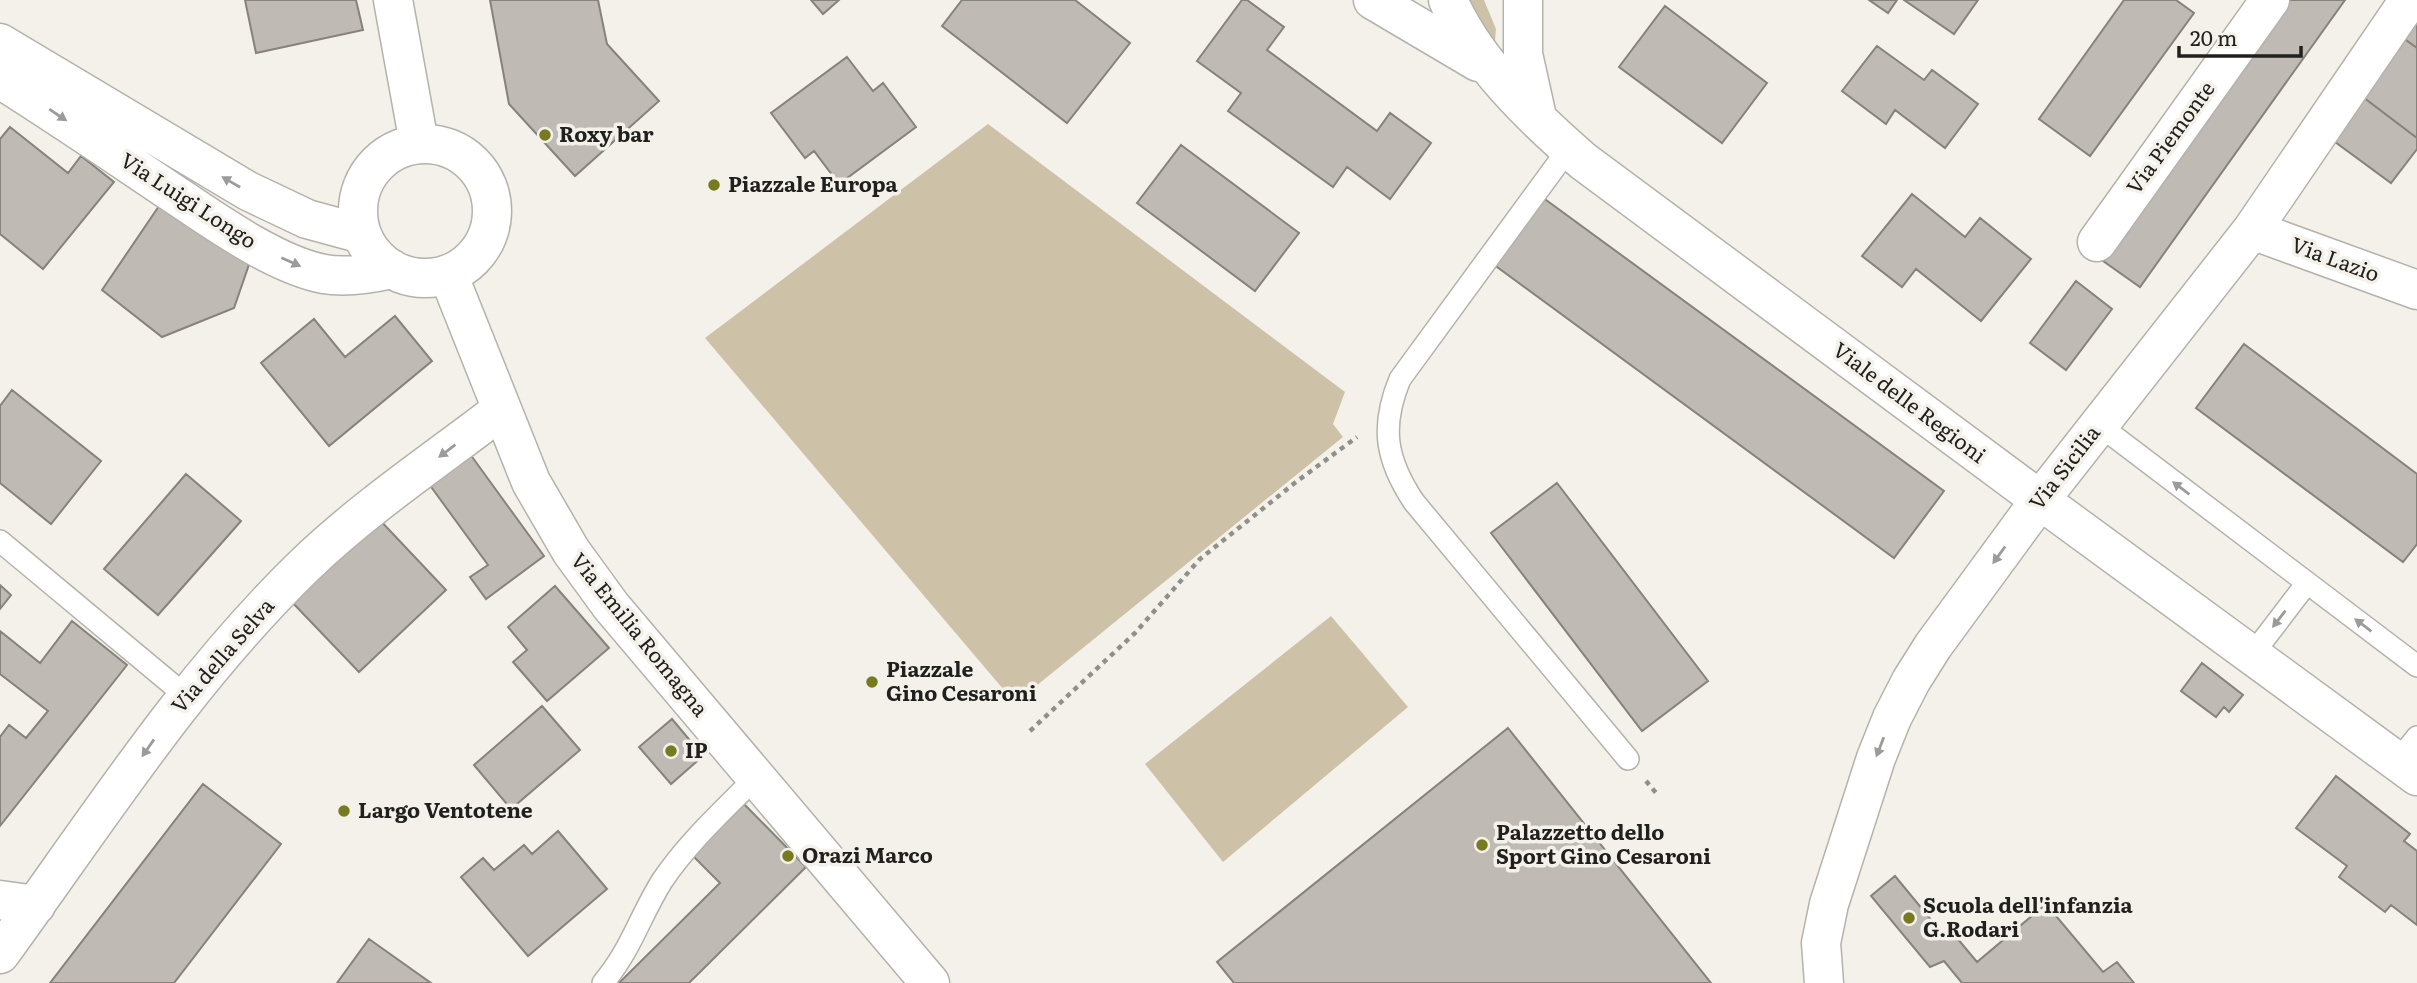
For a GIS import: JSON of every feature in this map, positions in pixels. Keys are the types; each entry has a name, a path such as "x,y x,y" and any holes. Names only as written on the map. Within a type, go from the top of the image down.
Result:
{"street":[{"path":"393,0 419,143"},
{"name":"Viale delle Regioni","path":"1373,0 1495,73"},
{"name":"Viale delle Regioni","path":"1448,0 1461,28 1495,73 1569,148 2252,655 2410,758"},
{"path":"1495,0 1499,43 1495,73"},
{"path":"1523,0 1522,54 1538,119"},
{"name":"Via Piemonte","path":"2097,242 2270,0"},
{"name":"Via Sicilia","path":"1825,983 1821,943 1824,925 1876,758 1892,718 1933,646 2040,500 2252,230 2410,0"},
{"name":"Via Luigi Longo","path":"0,43 248,191 307,219 362,234"},
{"name":"Via Luigi Longo","path":"0,79 227,230 265,250 322,273 345,275 393,269"},
{"path":"419,143 441,145 461,154 477,167 488,186 493,207 490,228 481,248 467,263 448,274 429,278 410,276 379,260 362,234 358,214 360,194 368,174 390,154 419,143"},
{"name":"Via Lazio","path":"2252,230 2417,290"},
{"name":"Via Emilia Romagna","path":"448,274 501,410 544,506 587,575 930,983"},
{"name":"Via della Selva","path":"0,954 18,902 247,625 307,563 354,523 501,410"}],"lane":[{"path":"1569,148 1409,366 1393,394 1388,442 1395,469 1414,502 1628,759"},
{"path":"2099,425 2417,666"},
{"path":"0,541 186,696"},
{"path":"2252,655 2307,583"},
{"path":"603,983 630,945 651,901 675,864 757,777"}],"path":[{"path":"1030,731 1135,634 1200,559 1296,482 1389,414"}],"shaded area":[{"path":"1466,0 1484,0 1496,29 1495,41 1483,29"},
{"path":"988,124 1345,392 1333,424 1343,437 1015,703 705,338"},
{"path":"1331,616 1408,707 1223,862 1145,764"}],"building":[{"path":"245,0 356,0 363,30 256,53"},
{"path":"490,0 598,0 607,44 659,101 575,176 509,104"},
{"path":"811,0 839,0 823,14"},
{"path":"962,0 1075,0 1130,43 1067,123 942,26"},
{"path":"1242,0 1247,0 1284,27 1267,50 1377,131 1390,113 1431,143 1390,199 1347,167 1333,187 1228,111 1241,93 1197,61"},
{"path":"1869,0 1897,0 1888,13"},
{"path":"1904,0 1978,0 1954,34"},
{"path":"2124,0 2176,0 2194,13 2090,156 2039,119"},
{"path":"2281,0 2345,0 2140,287 2096,256"},
{"path":"1665,6 1767,83 1722,143 1619,67"},
{"path":"2417,17 2417,48 2402,37"},
{"path":"2402,37 2417,48 2417,138 2359,94"},
{"path":"1877,46 1924,80 1932,70 1978,104 1945,148 1895,110 1886,124 1842,91"},
{"path":"847,57 873,91 883,83 916,127 839,184 814,151 805,158 771,113"},
{"path":"2359,94 2417,138 2417,149 2391,183 2327,136"},
{"path":"10,127 68,173 81,156 114,182 43,269 0,234 0,139"},
{"path":"1181,145 1299,233 1255,291 1137,203"},
{"path":"1912,194 1965,237 1980,218 2031,259 1981,321 1916,269 1902,287 1862,256"},
{"path":"1542,197 1944,491 1894,558 1493,264"},
{"path":"159,206 253,253 234,308 162,337 102,290"},
{"path":"2076,281 2112,309 2066,370 2030,343"},
{"path":"395,316 432,361 329,446 261,363 314,319 345,357"},
{"path":"2244,344 2417,474 2417,544 2403,562 2196,408"},
{"path":"12,390 101,461 51,524 0,483 0,406"},
{"path":"470,454 544,556 486,599 470,577 488,565 429,484"},
{"path":"186,474 241,521 158,615 104,569"},
{"path":"1557,483 1708,681 1642,731 1491,533"},
{"path":"376,516 446,590 359,672 289,599"},
{"path":"0,585 11,595 0,609"},
{"path":"555,586 609,648 547,701 513,662 527,650 508,627"},
{"path":"72,621 127,665 0,826 0,737 9,725 26,738 48,711 0,674 0,631 40,663"},
{"path":"2202,663 2243,695 2229,712 2224,707 2216,717 2181,691"},
{"path":"542,706 580,750 511,809 474,765"},
{"name":"IP","path":"672,719 703,756 671,784 639,747"},
{"name":"Palazzetto dello Sport Gino Cesaroni","path":"1508,728 1711,983 1234,983 1217,962"},
{"path":"2336,776 2410,834 2404,841 2417,851 2417,925 2391,905 2385,912 2339,877 2347,866 2296,828"},
{"path":"203,784 281,844 174,983 50,983"},
{"path":"744,804 806,867 689,983 619,983 720,883 692,855"},
{"path":"558,831 607,889 528,956 461,877 483,858 494,870 524,845 532,854"},
{"name":"Scuola dell'infanzia G.Rodari","path":"1895,876 1946,938 1952,932 1977,962 2046,904 2103,972 2117,962 2134,983 1962,983 1944,961 1930,967 1871,896"},
{"path":"369,939 431,983 337,983"}],"place":[{"name":"Roxy bar","path":"545,135"},
{"name":"Piazzale Europa","path":"714,185"},
{"name":"Piazzale Gino Cesaroni","path":"872,682"},
{"name":"IP","path":"671,751"},
{"name":"Largo Ventotene","path":"344,811"},
{"name":"Palazzetto dello Sport Gino Cesaroni","path":"1482,845"},
{"name":"Orazi Marco","path":"788,856"},
{"name":"Scuola dell'infanzia G.Rodari","path":"1909,918"}]}
